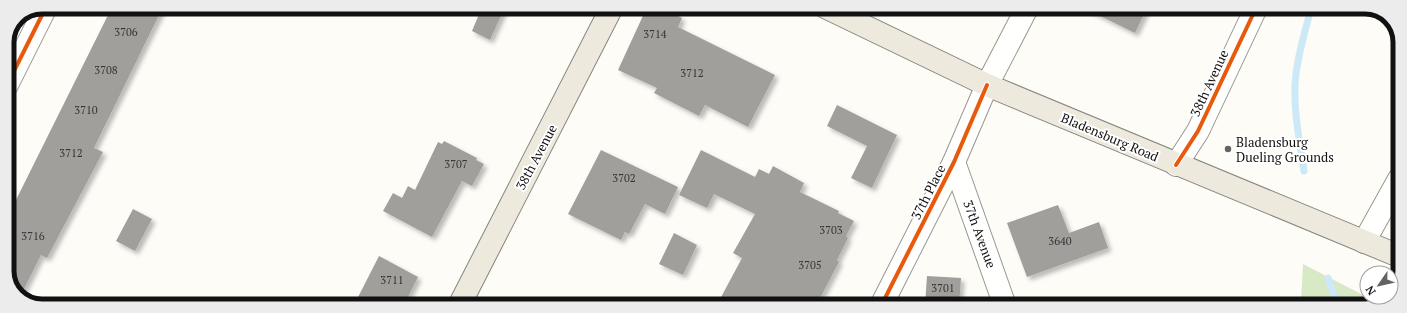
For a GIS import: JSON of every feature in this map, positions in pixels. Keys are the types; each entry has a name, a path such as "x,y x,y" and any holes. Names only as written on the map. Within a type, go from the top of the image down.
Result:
{"main road":[{"name":"38th Avenue","path":"463,299 608,14"},
{"name":"Bladensburg Road","path":"840,14 987,85 1176,165 1393,254"}],"street":[{"path":"14,71 42,14"},
{"name":"37th Place","path":"885,299 954,162 987,85 1024,14"},
{"name":"38th Avenue","path":"1176,165 1198,131 1253,14"},
{"name":"37th Avenue","path":"954,162 1003,299"},
{"path":"1364,242 1393,191"}],"green space":[{"path":"1303,264 1359,293 1359,299 1301,299"}],"building":[{"path":"109,14 160,14 94,148 103,152 47,258 41,255 23,291 16,281 14,272 14,204"},
{"path":"479,14 502,14 490,40 472,31"},
{"path":"644,14 674,14 682,18 678,27 775,75 748,127 705,105 699,116 654,93 657,88 618,70"},
{"path":"1096,14 1144,14 1135,33"},
{"path":"837,105 897,135 872,188 851,178 867,146 827,126"},
{"path":"444,141 477,158 476,160 484,164 472,186 462,181 432,237 383,211 393,193 402,198 408,186 415,190 438,142 442,144"},
{"path":"601,150 678,187 665,214 645,204 629,234 625,232 621,240 568,214"},
{"path":"701,150 755,177 759,169 769,174 773,166 804,183 800,192 839,211 838,213 854,221 846,236 848,238 837,260 839,262 820,299 720,299 742,258 733,253 755,214 714,194 707,208 679,195"},
{"path":"1058,205 1069,233 1099,222 1108,248 1027,277 1007,223"},
{"path":"133,209 152,219 135,251 116,241"},
{"path":"674,233 697,245 683,275 659,264"},
{"path":"379,256 418,277 407,299 357,299"},
{"path":"927,276 961,278 960,299 925,299"}],"waterway":[{"path":"1304,171 1296,118 1295,86 1299,56 1310,14"},
{"path":"1328,278 1336,299"}],"cycle path":[{"path":"14,71 42,14"},
{"path":"1176,165 1198,131 1253,14"},
{"path":"885,299 954,162 987,85"}],"place":[{"name":"Bladensburg Dueling Grounds","path":"1228,149"}]}
